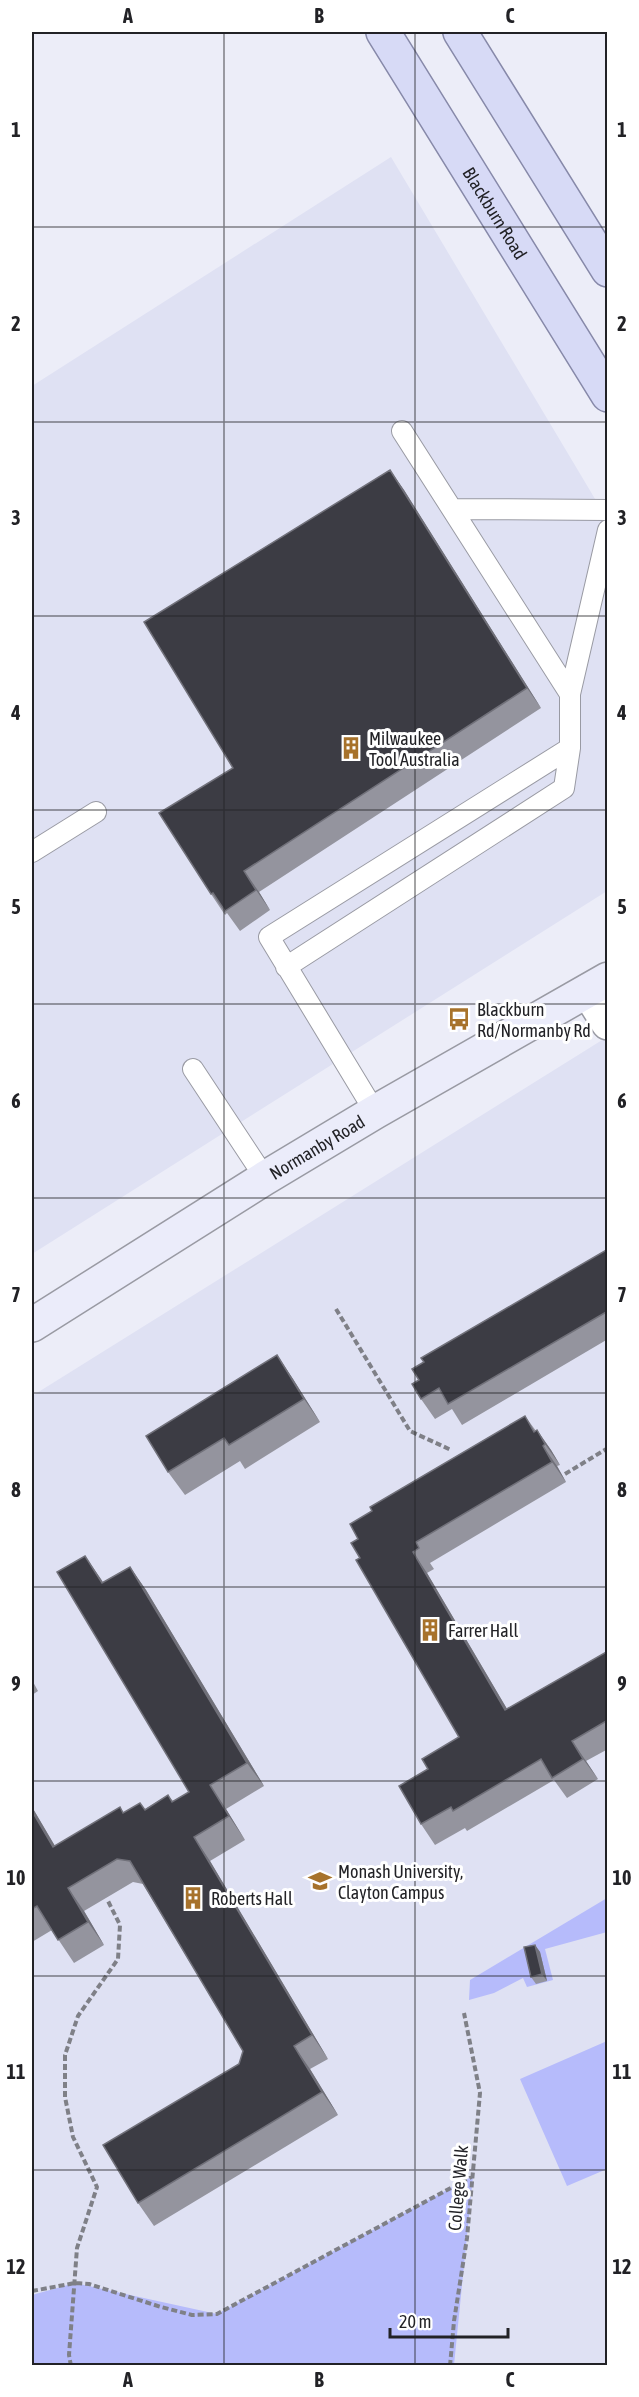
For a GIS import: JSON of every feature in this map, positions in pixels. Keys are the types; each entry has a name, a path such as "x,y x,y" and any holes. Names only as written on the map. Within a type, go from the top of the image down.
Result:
{"main road":[{"name":"Blackburn Road","path":"383,32 608,395"},
{"path":"460,32 608,270"}],"street":[{"name":"Normanby Road","path":"32,1325 265,1178 375,1112 598,985"},
{"path":"598,985 608,1023"}],"lane":[{"path":"402,431 570,694"},
{"path":"452,509 608,510"},
{"path":"286,967 564,788 570,748 570,694 608,530"},
{"path":"375,1112 268,937 570,748"},
{"path":"32,852 96,812"},
{"path":"193,1069 265,1178"}],"path":[{"path":"336,1309 410,1431 451,1450"},
{"path":"565,1474 608,1448"},
{"path":"71,2366 69,2355 77,2248 97,2187 74,2137 66,2097 65,2055 78,2016 118,1959 120,1925 108,1901"},
{"name":"College Walk","path":"450,2366 454,2321 467,2238 480,2093 464,2013"},
{"path":"32,2291 75,2283 89,2284 192,2315 217,2314 473,2176"}],"shaded area":[{"path":"391,157 607,519 607,891 32,1254 32,386"},
{"name":"Monash University, Clayton Campus","path":"607,1037 607,2365 32,2365 32,1396"},
{"path":"607,1898 607,1932 545,1949 553,1980 527,1987 523,1978 494,1993 469,2000 470,1980"},
{"path":"607,2041 607,2169 567,2186 520,2079"},
{"path":"473,2176 454,2365 32,2365 32,2295 75,2283 217,2314"}],"building":[{"name":"Milwaukee Tool Australia","path":"390,470 527,688 244,871 256,890 225,911 213,893 211,894 159,813 233,768 144,622"},
{"path":"608,1249 608,1311 448,1404 439,1388 421,1399 412,1384 419,1380 412,1369 424,1362 421,1358"},
{"path":"277,1355 304,1399 229,1445 224,1438 168,1472 146,1436"},
{"name":"Farrer Hall","path":"525,1416 534,1432 537,1430 552,1462 416,1542 419,1548 413,1552 505,1710 608,1651 608,1720 572,1741 583,1759 552,1778 541,1759 453,1811 451,1807 421,1824 399,1786 428,1769 422,1759 459,1737 356,1560 360,1558 351,1543 358,1539 350,1524 372,1511 370,1507"},
{"name":"Roberts Hall","path":"85,1556 102,1583 130,1567 247,1763 210,1785 229,1816 194,1837 312,2035 294,2046 322,2092 138,2203 103,2145 239,2064 243,2051 130,1861 117,1859 68,1888 88,1922 58,1940 37,1906 32,1909 32,1811 53,1847 120,1807 123,1813 140,1803 145,1810 168,1795 172,1802 189,1792 57,1572"},
{"path":"535,1945 542,1974 531,1977 524,1947"}],"place":[{"name":"Milwaukee Tool Australia","path":"351,748"},
{"name":"Blackburn Rd/Normanby Rd","path":"459,1019"},
{"name":"Farrer Hall","path":"430,1630"},
{"name":"Monash University, Clayton Campus","path":"320,1881"},
{"name":"Roberts Hall","path":"193,1898"}]}
